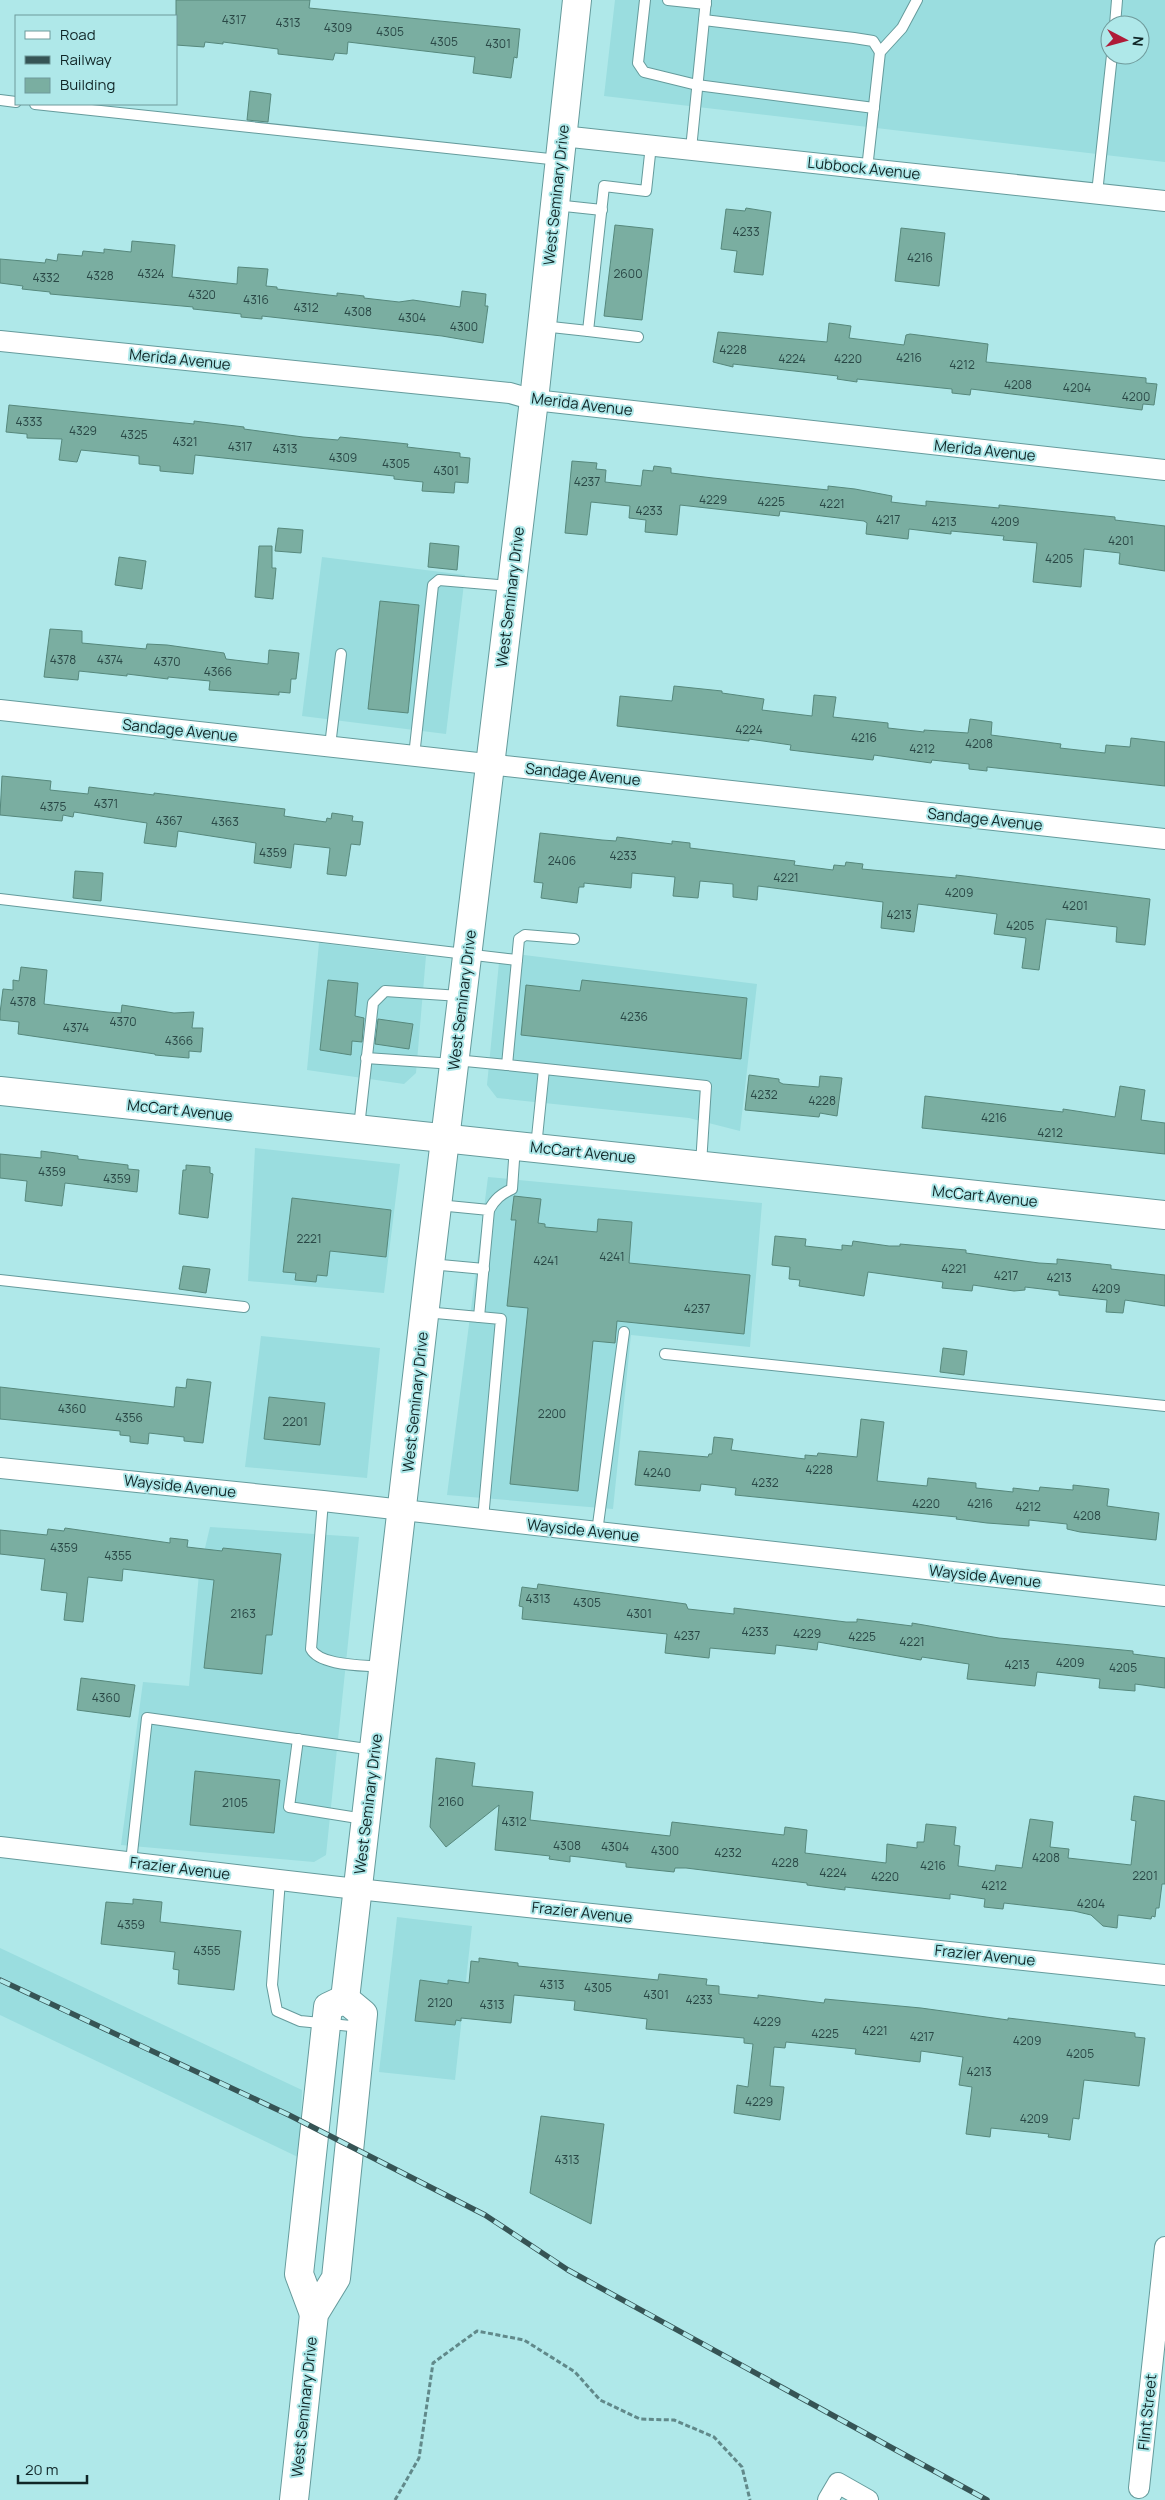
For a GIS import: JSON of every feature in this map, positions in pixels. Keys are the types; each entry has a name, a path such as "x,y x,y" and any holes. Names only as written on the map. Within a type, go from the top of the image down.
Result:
{"main road":[{"name":"West Seminary Drive","path":"345,1999 403,1511 424,1312 534,400 577,0"},
{"name":"McCart Avenue","path":"0,1091 1165,1215"},
{"name":"West Seminary Drive","path":"314,2314 299,2274 328,2007 345,1999"},
{"name":"West Seminary Drive","path":"294,2500 314,2314 336,2278 362,2027 363,2014 345,1999"}],"street":[{"name":"Lubbock Avenue","path":"561,148 651,145 1165,201"},
{"name":"Merida Avenue","path":"0,341 510,393 534,400 1165,470"},
{"name":"Sandage Avenue","path":"0,710 1165,839"},
{"name":"Wayside Avenue","path":"0,1468 323,1501 1165,1596"},
{"name":"Frazier Avenue","path":"0,1847 280,1880 1165,1975"},
{"name":"Flint Street","path":"1138,2488 1159,2358 1165,2248"},
{"path":"833,2491 868,2500"}],"lane":[{"path":"645,0 638,63 644,72 697,85 874,108"},
{"path":"668,0 706,2 691,149"},
{"path":"867,168 880,52 902,28 917,0"},
{"path":"1116,15 1117,0"},
{"path":"704,20 864,39 873,41 880,52"},
{"path":"1097,193 1111,65"},
{"path":"0,100 15,102"},
{"path":"47,105 561,148"},
{"path":"588,331 604,186 646,191 651,145"},
{"path":"554,205 602,210"},
{"path":"542,326 638,337"},
{"path":"414,756 433,585 438,580 511,587"},
{"path":"330,746 341,654"},
{"path":"0,899 517,960"},
{"path":"507,1065 521,936 574,939"},
{"path":"359,1128 373,1002 385,991 463,996"},
{"path":"366,1058 544,1068 706,1086 701,1165"},
{"path":"479,1317 490,1210 494,1201 512,1188 526,1146 544,1068"},
{"path":"437,1205 490,1210"},
{"path":"430,1264 484,1269"},
{"path":"0,1280 244,1308"},
{"path":"424,1312 501,1319 483,1519"},
{"path":"597,1532 624,1332"},
{"path":"665,1354 1165,1406"},
{"path":"323,1501 311,1649 317,1656 327,1660 384,1668"},
{"path":"131,1862 147,1718 374,1750"},
{"path":"298,1739 289,1806 366,1820"},
{"path":"280,1880 272,1985 277,2011 300,2021 362,2027"}],"path":[{"path":"394,2500 419,2458 433,2363 477,2331 524,2340 575,2372 600,2400 640,2419 674,2420 714,2436 742,2467 750,2500"}],"shaded area":[{"path":"615,0 1165,0 1165,162 604,96"},
{"path":"322,557 465,575 446,734 302,716"},
{"path":"319,943 426,956 416,1073 404,1084 307,1070"},
{"path":"500,952 757,984 740,1131 689,1118 497,1098 487,1085"},
{"path":"255,1148 400,1164 384,1293 248,1281"},
{"path":"488,1177 762,1203 750,1347 631,1335 613,1509 447,1495"},
{"path":"261,1336 380,1348 367,1478 245,1467"},
{"path":"210,1527 359,1537 326,1855 314,1862 121,1845 143,1682 189,1686 199,1573"},
{"path":"397,1917 472,1926 455,2080 379,2072"},
{"path":"0,1948 302,2090 300,2158 0,2015"}],"building":[{"path":"176,0 310,0 309,8 520,29 517,58 514,57 511,78 473,73 475,57 348,42 347,54 335,53 333,60 278,54 278,49 223,42 223,44 205,42 204,47 178,45 178,15 176,15"},
{"path":"250,91 271,94 268,122 247,120"},
{"path":"746,208 771,212 763,275 734,272 737,251 721,249 726,209 745,211"},
{"path":"615,225 653,229 642,320 604,316"},
{"path":"901,228 945,233 939,286 895,281"},
{"path":"132,241 175,245 172,277 237,284 238,267 268,269 266,286 277,287 277,289 337,296 337,293 399,302 413,300 460,307 462,291 486,294 485,306 488,306 483,343 442,336 262,316 262,319 241,317 241,314 193,309 193,307 50,294 50,292 22,289 23,286 0,283 0,259 45,263 46,259 57,261 58,254 82,256 83,251 104,253 104,249 131,252"},
{"path":"829,323 851,326 849,338 904,345 906,335 910,334 988,344 986,362 1146,378 1146,383 1157,384 1154,405 1143,404 1142,410 971,389 970,395 952,393 952,389 857,379 857,382 837,379 838,376 733,364 733,367 713,362 718,332 827,342"},
{"path":"9,405 194,424 194,421 303,437 338,440 340,437 408,444 407,447 460,453 460,457 470,458 468,483 455,482 454,493 422,491 423,482 394,479 394,476 195,455 193,474 160,471 160,466 139,464 139,456 81,450 77,462 59,460 62,439 27,438 27,434 6,432"},
{"path":"572,461 597,463 596,469 606,470 605,482 641,486 643,470 653,471 654,466 671,468 671,473 713,478 828,490 828,486 855,489 892,496 891,502 926,506 926,501 999,508 999,505 1115,517 1115,520 1165,526 1165,571 1119,564 1120,553 1084,549 1081,587 1033,582 1037,543 1003,540 1004,536 951,531 951,534 909,529 908,539 866,534 867,523 864,521 780,511 779,516 680,505 677,535 645,532 646,520 629,518 630,506 591,502 587,535 565,533"},
{"path":"278,528 303,530 301,553 275,551"},
{"path":"430,543 459,546 457,570 428,567"},
{"path":"259,546 272,546 272,568 276,568 273,599 255,597"},
{"path":"119,557 146,561 142,589 115,585"},
{"path":"380,601 419,605 408,713 368,709"},
{"path":"50,629 82,631 82,643 146,649 147,644 167,645 224,653 226,659 268,664 269,650 299,653 296,679 291,679 290,693 279,692 279,695 209,690 210,681 168,677 168,679 79,671 78,680 44,677"},
{"path":"674,686 722,691 722,693 764,699 762,710 812,716 814,695 836,697 833,717 888,723 888,728 924,732 924,730 968,733 970,719 992,722 991,735 1061,744 1060,748 1105,753 1106,745 1130,747 1131,738 1165,742 1165,786 987,767 987,771 969,769 969,764 932,760 931,763 874,755 873,760 790,750 791,745 749,739 749,741 617,726 620,696 672,701"},
{"path":"2,776 51,781 50,790 88,794 89,787 154,795 154,793 285,809 284,816 326,822 327,818 331,819 332,813 353,816 352,821 363,822 360,845 351,844 346,876 327,874 330,848 294,844 291,868 254,863 256,843 178,831 176,847 144,843 147,823 74,812 73,817 63,815 62,821 0,815"},
{"path":"540,833 616,841 617,837 672,844 672,841 690,843 690,848 795,861 794,865 833,870 834,865 845,866 846,862 863,864 862,869 956,878 956,875 1150,899 1145,945 1116,942 1117,927 1046,919 1039,970 1022,968 1026,938 994,934 997,914 918,904 914,932 881,928 883,902 758,886 757,900 733,897 733,884 700,881 698,898 673,896 675,877 632,873 631,888 584,883 584,887 579,887 577,903 541,898 543,883 534,882"},
{"path":"75,871 103,873 101,901 73,898"},
{"path":"21,967 47,970 44,1004 121,1013 122,1005 174,1013 194,1012 192,1028 203,1028 201,1052 189,1051 189,1058 155,1055 18,1034 19,1022 0,1020 0,1013 3,989 13,990 13,980 19,981"},
{"path":"328,980 358,983 355,1016 364,1018 362,1042 352,1041 351,1055 320,1050"},
{"path":"582,980 747,998 741,1059 521,1035 526,985 580,991"},
{"path":"378,1019 413,1024 409,1049 375,1044"},
{"path":"749,1075 779,1079 779,1082 783,1084 819,1087 820,1076 842,1078 837,1116 820,1113 819,1117 745,1110"},
{"path":"1120,1086 1145,1090 1141,1120 1165,1123 1165,1154 922,1128 925,1096 1063,1112 1063,1109 1115,1117"},
{"path":"41,1151 78,1156 78,1159 128,1165 128,1169 139,1170 137,1192 65,1183 62,1206 25,1201 27,1181 0,1178 0,1154 41,1158"},
{"path":"186,1165 210,1167 210,1173 213,1174 208,1218 179,1214 183,1170 186,1170"},
{"path":"514,1196 541,1199 538,1223 545,1224 545,1227 597,1232 598,1219 632,1222 629,1263 750,1275 744,1334 617,1321 615,1343 593,1341 578,1491 510,1484 528,1308 507,1306 516,1220 511,1220"},
{"path":"292,1198 391,1210 386,1257 330,1251 327,1276 317,1275 316,1282 295,1280 296,1273 283,1272"},
{"path":"775,1236 806,1239 805,1246 842,1250 842,1245 852,1246 853,1241 889,1246 900,1246 900,1244 966,1250 966,1253 1039,1263 1057,1264 1057,1259 1111,1265 1111,1269 1165,1275 1165,1306 1125,1300 1123,1313 1106,1312 1107,1300 1059,1295 1059,1291 1025,1287 1025,1290 1014,1291 973,1285 972,1291 942,1288 943,1282 868,1272 864,1296 799,1286 800,1280 789,1279 790,1267 772,1265"},
{"path":"183,1266 210,1269 206,1293 179,1289"},
{"path":"943,1348 967,1351 964,1375 940,1372"},
{"path":"187,1379 211,1382 203,1443 184,1441 184,1437 149,1433 148,1444 130,1442 130,1436 120,1435 120,1431 0,1419 0,1387 174,1407 176,1387 186,1388"},
{"path":"269,1397 325,1403 320,1445 264,1439"},
{"path":"861,1419 884,1422 877,1481 927,1486 928,1478 976,1483 976,1488 1013,1492 1013,1488 1039,1491 1040,1487 1073,1490 1073,1485 1109,1489 1107,1506 1159,1513 1156,1540 1080,1532 1067,1529 1067,1524 1029,1520 1029,1526 987,1523 956,1519 957,1517 735,1495 736,1488 701,1484 700,1491 635,1485 639,1451 708,1457 709,1454 712,1454 714,1437 733,1439 731,1450 805,1459 805,1455 817,1456 818,1453 857,1457"},
{"path":"65,1528 170,1543 170,1538 188,1540 187,1547 222,1551 223,1548 281,1554 272,1635 266,1635 262,1674 204,1668 214,1580 123,1569 122,1581 88,1577 83,1622 64,1620 67,1593 41,1590 45,1559 0,1554 0,1530 47,1535 48,1529 64,1531"},
{"path":"538,1584 686,1604 688,1609 734,1614 734,1608 846,1622 857,1622 857,1619 912,1626 912,1623 999,1638 1133,1651 1133,1654 1165,1658 1165,1688 1135,1684 1135,1691 1099,1688 1100,1679 1037,1672 1035,1686 967,1679 969,1664 922,1657 921,1660 818,1642 817,1650 776,1645 775,1654 710,1648 709,1658 665,1653 667,1634 522,1619 523,1607 519,1606 522,1587 537,1589"},
{"path":"81,1678 135,1685 130,1717 77,1710"},
{"path":"436,1758 475,1763 472,1786 533,1792 530,1820 670,1836 672,1822 784,1835 785,1827 807,1830 805,1853 886,1863 887,1844 917,1848 917,1842 924,1842 926,1824 956,1827 954,1845 960,1846 958,1866 995,1871 996,1865 1022,1868 1030,1819 1053,1822 1050,1847 1069,1849 1068,1858 1131,1865 1136,1821 1131,1820 1134,1796 1165,1801 1165,1884 1162,1884 1159,1908 1156,1908 1155,1917 1152,1916 1151,1919 1118,1915 1117,1928 1103,1926 1091,1915 1074,1911 1004,1903 1003,1909 984,1907 985,1899 950,1894 950,1899 845,1887 845,1890 807,1885 807,1883 686,1868 675,1868 674,1872 626,1867 626,1863 579,1857 570,1856 570,1862 549,1859 550,1856 495,1850 499,1805 446,1847 430,1827"},
{"path":"195,1771 280,1780 274,1833 190,1825"},
{"path":"133,1899 162,1902 160,1922 241,1931 234,1990 178,1984 179,1970 173,1969 175,1952 101,1944 106,1902 133,1904"},
{"path":"479,1958 518,1963 518,1966 658,1980 659,1974 707,1979 706,1985 719,1986 719,1994 758,1998 758,1995 824,2003 825,1999 921,2008 1008,2020 1008,2018 1135,2033 1135,2037 1145,2038 1139,2086 1084,2080 1079,2119 1073,2118 1070,2140 1048,2137 1049,2134 991,2128 990,2137 966,2134 972,2087 959,2085 963,2057 921,2051 920,2062 855,2054 856,2049 786,2042 785,2048 774,2047 770,2086 784,2087 780,2120 734,2113 737,2085 748,2087 753,2044 744,2043 744,2038 646,2029 647,2019 574,2010 575,2001 514,1995 511,2023 461,2018 461,2021 456,2020 455,2025 415,2021 420,1980 448,1984 448,1980 469,1983 471,1961 479,1962"},
{"path":"541,2116 604,2124 591,2224 530,2193"}],"railway":[{"path":"0,1980 289,2115 485,2215 568,2270 987,2500"}]}
